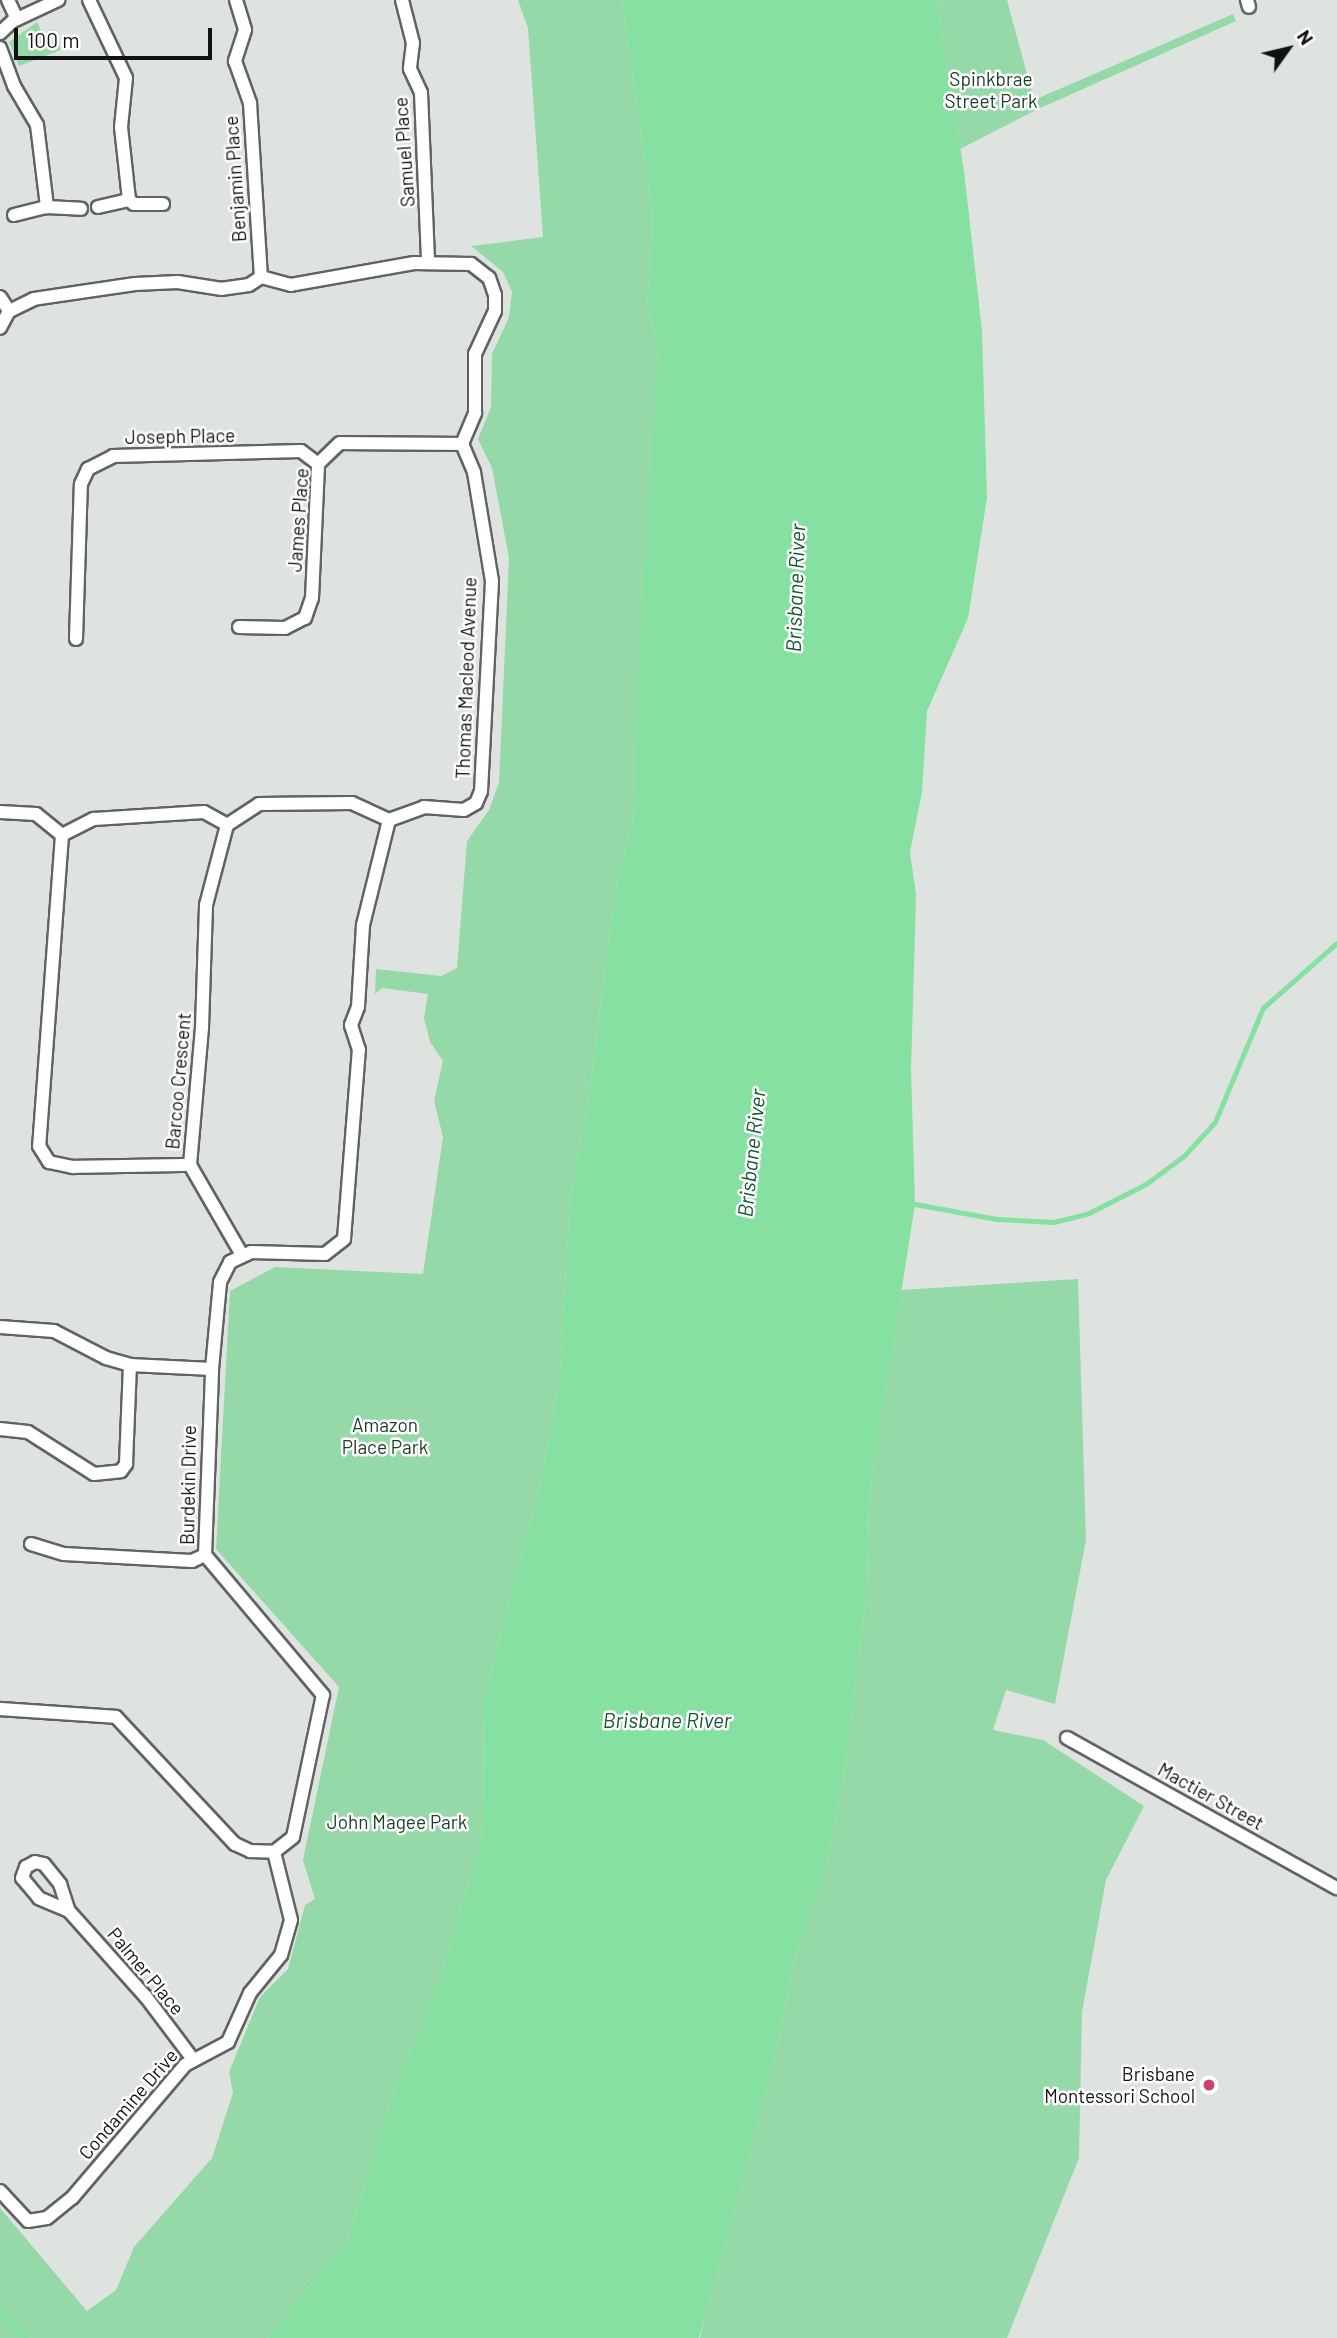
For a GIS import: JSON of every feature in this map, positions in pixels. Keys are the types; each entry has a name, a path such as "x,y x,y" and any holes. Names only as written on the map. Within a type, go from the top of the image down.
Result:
{"street":[{"path":"8,0 18,19"},
{"path":"0,33 18,19 29,5 58,0"},
{"path":"89,0 126,79 121,127 129,200"},
{"name":"Benjamin Place","path":"236,0 245,30 236,73 250,103 261,277"},
{"name":"Samuel Place","path":"402,0 413,43 410,69 421,93 428,262"},
{"path":"0,48 14,86 37,125 47,207"},
{"path":"98,207 129,200 163,204"},
{"path":"14,215 47,207 81,209"},
{"path":"0,328 9,310 34,299 135,284 178,282 222,289 249,285 261,277 291,285 367,268 428,262 471,264 489,278 495,295 495,311 475,354 475,412 461,444"},
{"path":"0,297 9,310"},
{"name":"James Place","path":"239,627 285,628 305,618 312,598 318,464 340,443 461,444"},
{"name":"Thomas Macleod Avenue","path":"389,820 424,807 464,810 476,803 481,791 492,582 474,472 461,444"},
{"name":"Joseph Place","path":"76,639 81,484 88,469 113,456 301,451 318,464"},
{"path":"0,812 36,814 62,835 94,819 204,812 227,825 259,804 352,803 389,820 387,840 363,925 358,1007 351,1025 359,1050 344,1239 325,1254 242,1255 190,1165"},
{"name":"Barcoo Crescent","path":"62,835 39,1146 49,1162 73,1167 190,1165 202,1027 206,905 227,825"},
{"name":"Burdekin Drive","path":"242,1255 223,1271 212,1369 205,1555 323,1695 297,1828 293,1838 274,1852"},
{"path":"0,1327 54,1331 106,1358 130,1364 212,1369"},
{"path":"0,1429 28,1432 94,1474 121,1471 126,1464 130,1364"},
{"path":"31,1545 64,1555 192,1561 205,1555"},
{"path":"0,1709 116,1717 235,1844 250,1851 274,1852"},
{"name":"Mactier Street","path":"1067,1738 1337,1888"},
{"name":"Condamine Drive","path":"0,2191 28,2221 47,2218 72,2198 192,2058 228,2042 250,1993 281,1955 290,1905 274,1852"},
{"name":"Palmer Place","path":"69,1911 146,1997 192,2058"}],"green space":[{"name":"Amazon Place Park","path":"518,0 622,0 653,218 647,305 658,348 635,812 615,893 588,1103 570,1198 560,1372 543,1473 484,1697 483,1832 442,1973 395,2088 347,2241 267,2338 0,2338 0,2208 87,2311 116,2290 134,2247 212,2158 233,2093 229,2072 260,1997 288,1969 305,1905 315,1899 303,1860 339,1687 216,1549 230,1291 275,1267 423,1274 443,1137 434,1101 443,1061 430,1042 424,1018 428,994 382,988 375,994 376,969 441,976 457,968 467,841 489,810 499,783 509,558 492,468 478,439 491,407 492,354 509,317 512,292 503,272 471,246 543,237 528,28"},
{"name":"Spinkbrae Street Park","path":"936,0 1007,0 1034,100 1233,14 1236,21 1038,109 960,149"},
{"path":"37,22 43,34 54,29 61,50 19,66 9,42"},
{"path":"1078,1279 1086,1540 1055,1704 1006,1690 993,1730 1043,1740 1144,1806 1106,1880 1082,2012 1079,2158 1007,2338 700,2338 720,2250 774,2061 794,1961 825,1874 846,1763 867,1592 869,1499 901,1290"}],"water":[{"name":"Brisbane River","path":"622,0 936,0 964,171 982,331 987,498 968,618 927,711 922,792 910,852 916,895 911,1070 915,1204 869,1499 867,1592 846,1763 825,1874 794,1961 774,2061 699,2338 267,2338 347,2241 395,2088 442,1973 483,1832 484,1697 543,1473 560,1372 570,1198 588,1103 615,893 635,812 638,673 658,348 647,305 653,218"}],"waterway":[{"path":"915,1204 997,1219 1054,1222 1089,1213 1146,1184 1184,1156 1215,1122 1263,1008 1337,943"},
{"path":"0,2309 25,2338"}],"place":[{"name":"Brisbane Montessori School","path":"1209,2085"}],"park label":[{"name":"John Magee Park","path":"397,1822"}]}
